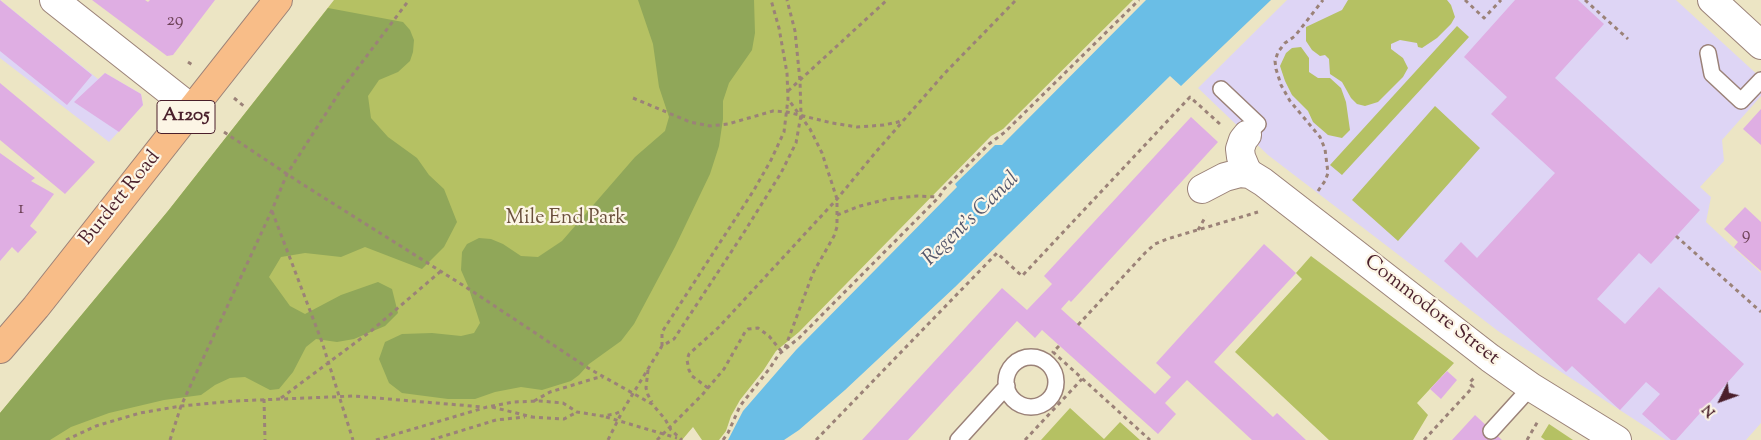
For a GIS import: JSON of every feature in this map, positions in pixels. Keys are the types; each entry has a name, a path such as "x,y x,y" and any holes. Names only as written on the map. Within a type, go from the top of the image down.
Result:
{"main road":[{"name":"Burdett Road","path":"0,349 278,0"}],"street":[{"path":"54,0 192,109"},
{"path":"1712,0 1761,45"},
{"path":"1244,142 1241,157 1250,174"},
{"path":"1202,189 1225,177 1240,173 1250,174"},
{"name":"Commodore Street","path":"1250,174 1303,211 1458,334 1531,387 1617,440"}],"lane":[{"path":"1708,53 1712,74 1742,101 1761,80"},
{"path":"1222,89 1258,124 1244,142"},
{"path":"958,440 1007,386"},
{"path":"1491,431 1531,387"}],"path":[{"path":"170,440 181,406 287,174 341,90 409,0"},
{"path":"662,346 662,332 754,190 784,132 788,91 784,54 771,0"},
{"path":"608,440 625,406 662,346 674,339 782,173 796,144 801,115 800,81 795,31 787,0"},
{"path":"788,91 887,0"},
{"path":"708,388 692,376 687,360 690,354 719,327 837,200 944,74 1016,0"},
{"path":"723,440 740,406 770,368 776,357 799,338 939,197 944,189 988,144 1005,132 1139,0"},
{"path":"1317,192 1325,181 1328,172 1326,149 1320,137 1290,101 1281,85 1275,61 1281,48 1295,36 1323,0"},
{"path":"1465,0 1484,18 1502,0"},
{"path":"1586,0 1628,39"},
{"path":"816,440 997,253 1022,276 1190,97 1223,127 1244,142"},
{"path":"633,98 690,122 710,126 728,124 773,111 857,126 884,126 898,122 908,115"},
{"path":"783,350 813,273 834,236 837,227 837,200 822,153 801,115 788,99"},
{"path":"237,101 245,107"},
{"path":"224,132 588,368 656,407"},
{"path":"837,215 860,206 888,199 917,196 939,197"},
{"path":"272,210 322,342 353,440"},
{"path":"1078,325 1145,253 1156,244 1166,239 1251,215 1262,210"},
{"path":"1676,236 1761,312"},
{"path":"281,398 371,331 441,271"},
{"path":"656,440 708,388 724,369 742,335 748,330 758,328 783,350"},
{"path":"1059,346 1053,352 1150,440"},
{"path":"650,366 646,388 648,395 669,426 682,440"},
{"path":"1424,440 1473,387 1469,383 1478,374"},
{"path":"533,401 556,390 596,378 606,377"},
{"path":"1025,440 1082,379"},
{"path":"66,440 83,431 122,417 181,406 281,398 340,396 388,398 456,406 499,408 532,417"},
{"path":"264,399 265,440"},
{"path":"376,440 487,407 533,401 563,403 578,412 617,420 682,440"},
{"path":"602,416 615,414 625,406"},
{"path":"431,440 496,420 532,417 564,419 578,412"},
{"path":"1527,440 1542,416"},
{"path":"440,440 451,435"}],"shaded area":[{"path":"0,0 98,79 105,73 141,94 143,105 109,142 0,58"},
{"path":"1287,0 1676,0 1761,78 1761,96 1722,140 1724,161 1700,187 1711,197 1706,222 1761,273 1761,423 1746,440 1666,440 1498,331 1268,155 1198,88"}],"green space":[{"name":"Mile End Park","path":"334,0 1133,0 1003,129 991,136 799,332 776,351 740,400 731,416 726,431 719,440 702,440 693,427 682,440 0,440 0,413 168,211"},
{"path":"638,0 754,0 755,33 752,50 729,83 723,101 723,119 719,146 710,174 675,247 634,324 621,341 589,364 571,381 542,390 521,387 495,392 475,399 448,399 402,393 389,383 379,359 385,342 402,334 432,333 461,336 474,333 480,323 461,270 462,252 467,244 479,238 491,239 503,244 521,256 538,257 562,241 635,157 665,131 669,117 659,87 653,44"},
{"path":"1348,0 1447,0 1455,17 1451,24 1437,38 1422,48 1418,47 1417,43 1400,40 1391,44 1391,49 1403,58 1408,68 1403,77 1378,102 1365,106 1357,104 1351,98 1342,82 1330,74 1329,59 1325,55 1320,56 1312,50 1306,41 1306,27 1342,10"},
{"path":"328,8 403,22 410,30 414,40 410,61 398,72 379,80 368,96 371,118 388,137 417,158 429,175 444,189 457,222 444,247 422,269 365,247 341,257 305,253 281,257 269,277 290,306 305,314 341,295 378,282 392,289 398,313 385,326 354,339 337,342 316,339 306,347 293,372 279,389 270,390 245,377 230,378 215,385 201,395 164,400 109,413 71,427 50,440 0,440 0,413 168,211"},
{"path":"1457,26 1469,37 1342,175 1330,165"},
{"path":"1301,47 1309,58 1309,72 1318,78 1330,78 1341,88 1346,102 1350,130 1342,138 1328,135 1313,122 1308,111 1292,95 1285,81 1280,66 1286,53 1292,48"},
{"path":"1435,106 1480,148 1398,241 1352,200"},
{"path":"1311,256 1454,363 1417,403 1428,415 1413,440 1329,440 1235,352 1302,279 1296,273"},
{"path":"1070,408 1104,439 1120,422 1140,440 1041,440"},
{"path":"1549,424 1573,440 1545,440 1541,437"}],"water":[{"name":"Regent's Canal","path":"1146,0 1271,0 1181,86 1170,76 955,287 845,390 799,430 784,440 728,440 743,411 796,350 957,187 955,184 995,145 1002,145"}],"building":[{"path":"0,0 92,75 67,105 0,51"},
{"path":"92,0 145,0 148,2 150,0 215,0 173,55 167,56"},
{"path":"1515,0 1578,0 1604,24 1555,78 1700,210 1651,264 1639,253 1597,299 1625,324 1659,287 1744,364 1676,440 1671,440 1642,414 1660,394 1646,382 1620,410 1572,366 1566,372 1444,261 1461,242 1477,258 1555,173 1491,114 1507,97 1464,57"},
{"path":"105,73 141,94 143,105 119,132 74,102"},
{"path":"0,83 95,162 65,194 0,140"},
{"path":"1761,109 1761,145 1743,129"},
{"path":"1191,117 1218,142 1071,302 1069,300 1061,309 1155,394 1171,377 1156,363 1264,244 1296,273 1214,362 1273,417 1277,413 1306,440 1252,440 1187,380 1165,403 1176,414 1158,434 1042,330 1035,338 1017,321 908,440 862,440 1002,288 1027,310 1052,284 1044,276"},
{"path":"0,153 35,178 31,181 54,194 30,226 37,232 18,253 12,247 0,261"},
{"path":"1745,207 1761,222 1761,271 1734,247 1738,242 1724,229"},
{"path":"1447,371 1457,380 1441,399 1430,389"},
{"path":"1475,415 1502,440 1452,440"}]}
